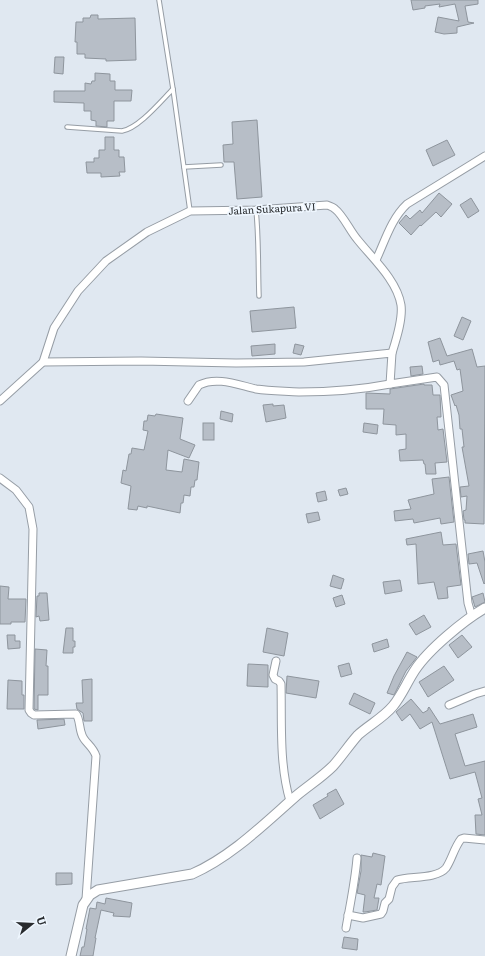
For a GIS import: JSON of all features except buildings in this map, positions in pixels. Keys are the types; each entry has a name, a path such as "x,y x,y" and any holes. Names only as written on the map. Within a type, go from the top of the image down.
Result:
{"street":[{"path":"376,260 393,221 407,204 485,156"},
{"name":"Jalan Sukapura VI","path":"190,212 256,210 327,205 335,209 357,239 376,260 398,293 402,306 398,331 392,353 390,384"},
{"path":"0,401 43,362 54,328 78,291 106,261 147,232 190,212"},
{"path":"43,362 304,362 392,353"},
{"path":"188,401 199,385 211,382 238,384 257,389 299,392 337,392 438,377 444,385 468,603 472,617"},
{"path":"0,478 16,490 29,507 33,529 29,710 34,715 76,714 78,716 82,735 95,751 96,756 86,899 81,911 71,956"},
{"path":"86,899 98,890 192,874 206,868 256,832 290,801 324,774 359,734 393,706 405,690 415,670 445,638 485,608"},
{"path":"276,661 273,675 281,684 282,759 290,801"},
{"path":"449,706 485,691"},
{"path":"348,915 364,918 381,914 384,903 389,899 392,887 397,880 409,877 438,874 446,868 460,839 466,838 485,840"},
{"path":"346,928 350,897 355,884 357,858"}],"lane":[{"path":"159,0 190,212"},
{"path":"67,127 122,131 128,130 143,118 173,89"},
{"path":"184,167 221,165"},
{"path":"256,210 259,296"}]}
